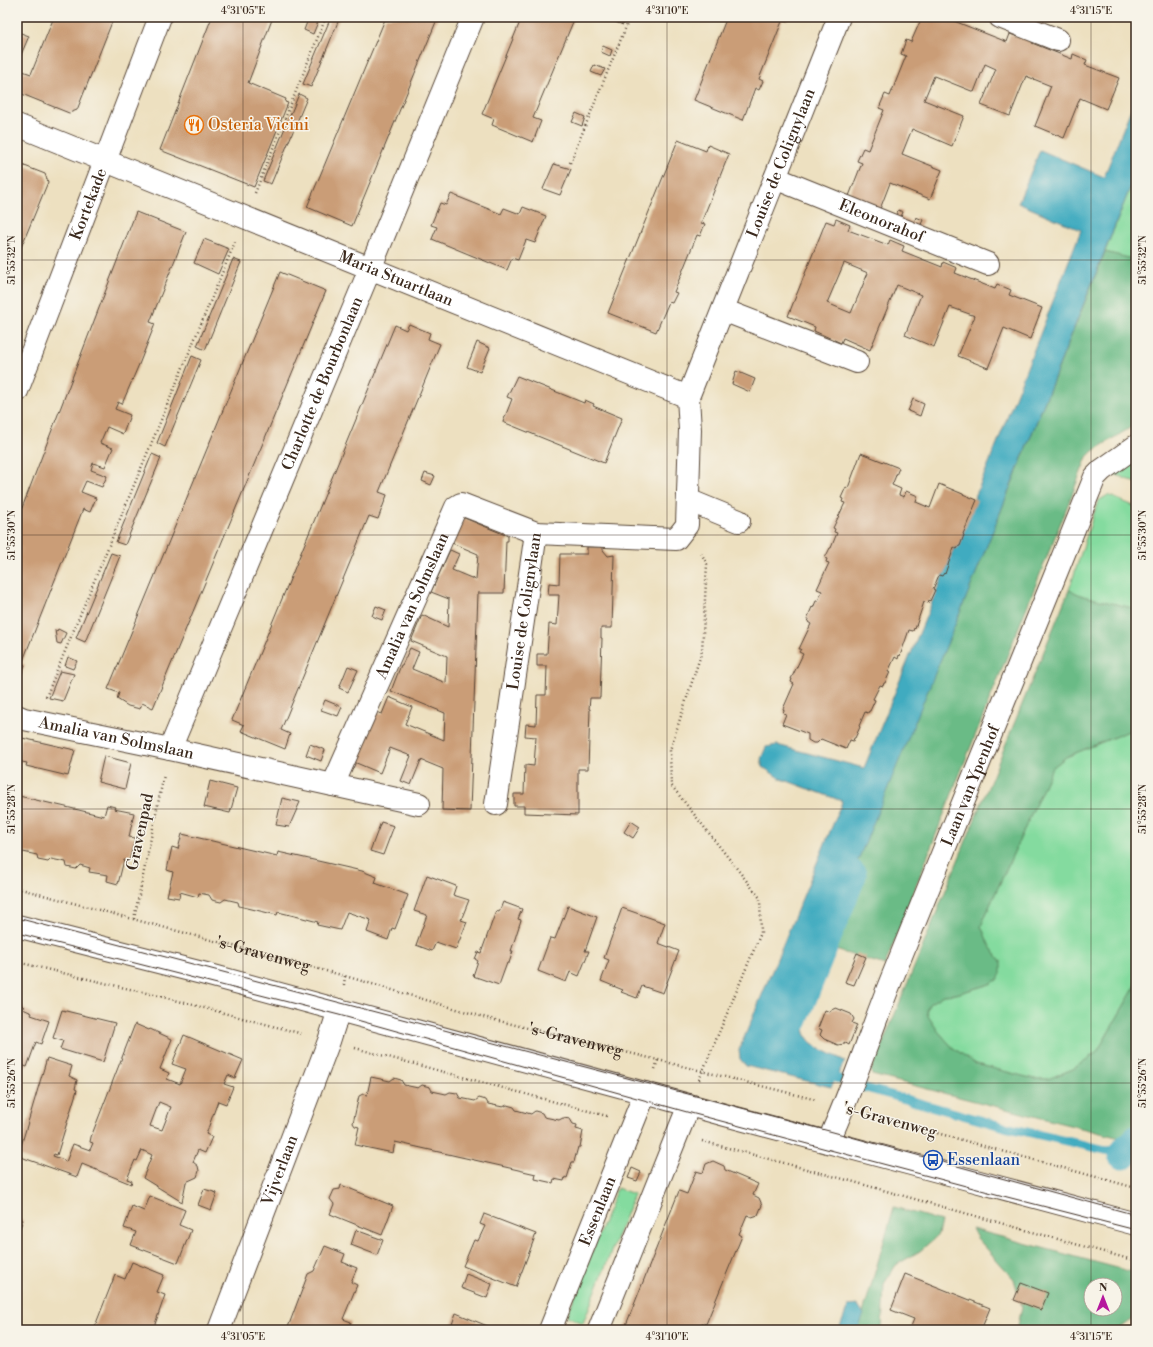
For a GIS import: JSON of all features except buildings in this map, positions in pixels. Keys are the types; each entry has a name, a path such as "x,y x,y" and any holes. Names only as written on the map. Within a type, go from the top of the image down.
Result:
{"street":[{"name":"Kortekade","path":"17,391 160,17"},
{"name":"Charlotte de Bourbonlaan","path":"170,749 370,269 473,17"},
{"name":"Louise de Colignylaan","path":"496,804 536,533 676,539 687,525 690,430 688,398 839,17"},
{"path":"1000,17 1058,40"},
{"name":"Maria Stuartlaan","path":"17,125 688,398"},
{"name":"Eleonorahof","path":"775,178 988,264"},
{"path":"723,310 857,362"},
{"name":"Laan van Ypenhof","path":"828,1142 846,1101 875,1021 958,819 1095,477 1102,470 1136,446"},
{"path":"688,500 740,521"},
{"name":"Amalia van Solmslaan","path":"333,785 456,507 461,504 536,533"},
{"name":"Amalia van Solmslaan","path":"26,719 419,804"},
{"name":"'s-Gravenweg","path":"17,926 206,974 725,1115 1136,1224"},
{"name":"Vijverlaan","path":"219,1330 329,1041 339,1010"},
{"name":"Essenlaan","path":"550,1330 645,1093"},
{"path":"599,1330 689,1105"}],"path":[{"path":"26,719 245,218 326,17"},
{"path":"570,163 630,17"},
{"path":"687,525 707,564 703,643 702,651 670,750 671,785 760,898 761,933 702,1071"},
{"name":"Gravenpad","path":"134,919 170,749"},
{"name":"'s-Gravenweg","path":"17,888 345,976 487,1018 702,1071 846,1101 1136,1188"},
{"path":"17,962 163,997 633,1123"},
{"path":"678,1135 847,1180 1136,1261"}],"green space":[{"path":"1136,173 1136,260 1105,252"},
{"path":"1105,252 1136,260 1136,424 1093,451 1087,457 885,965 822,946 966,598"},
{"path":"1131,461 1136,465 1136,483 1112,473"},
{"path":"1108,495 1136,507 1136,609 1083,596 1069,590 1098,501"},
{"path":"1069,590 1083,596 1136,609 1136,728 1066,757 1052,768 981,926 990,947 1001,961 1001,974 997,980 990,984 956,994 943,995 929,1004 927,1010 928,1016 938,1031 952,1047 976,1064 1034,1079 1048,1079 1073,1069 1097,1052 1136,985 1136,1142 872,1075 871,1071"},
{"path":"1136,728 1136,985 1097,1052 1073,1069 1048,1079 1034,1079 976,1064 952,1047 938,1031 928,1016 927,1010 929,1004 943,995 956,994 990,984 1001,961 990,947 981,926 1052,768 1066,757"},
{"path":"617,1188 634,1194 583,1323 567,1316"},
{"path":"894,1207 941,1221 938,1235 920,1251 896,1265 884,1284 882,1330 858,1330"},
{"path":"972,1229 1136,1273 1136,1316 1117,1330 1017,1330 1022,1307 1014,1279 977,1238"}],"water":[{"path":"1136,96 1136,173 966,598 810,977 803,1021 807,1037 815,1045 845,1061 831,1087 746,1066 740,1059 739,1050 842,801 779,778 763,767 761,759 766,747 777,745 864,768 998,441 1081,230 1018,203 1040,150 1104,177"},
{"path":"858,1305 864,1314 858,1330 839,1330 848,1306"}],"waterway":[{"path":"793,1019 851,875"},
{"path":"825,1073 848,1083 1005,1127 1136,1157"},
{"path":"1123,1154 1136,1141"}],"tram line":[{"path":"17,918 833,1132 1136,1215"},
{"path":"17,933 339,1015 687,1112 1136,1230"}],"place":[{"name":"Osteria Vicini","path":"194,125"},
{"name":"Essenlaan","path":"933,1160"}]}
